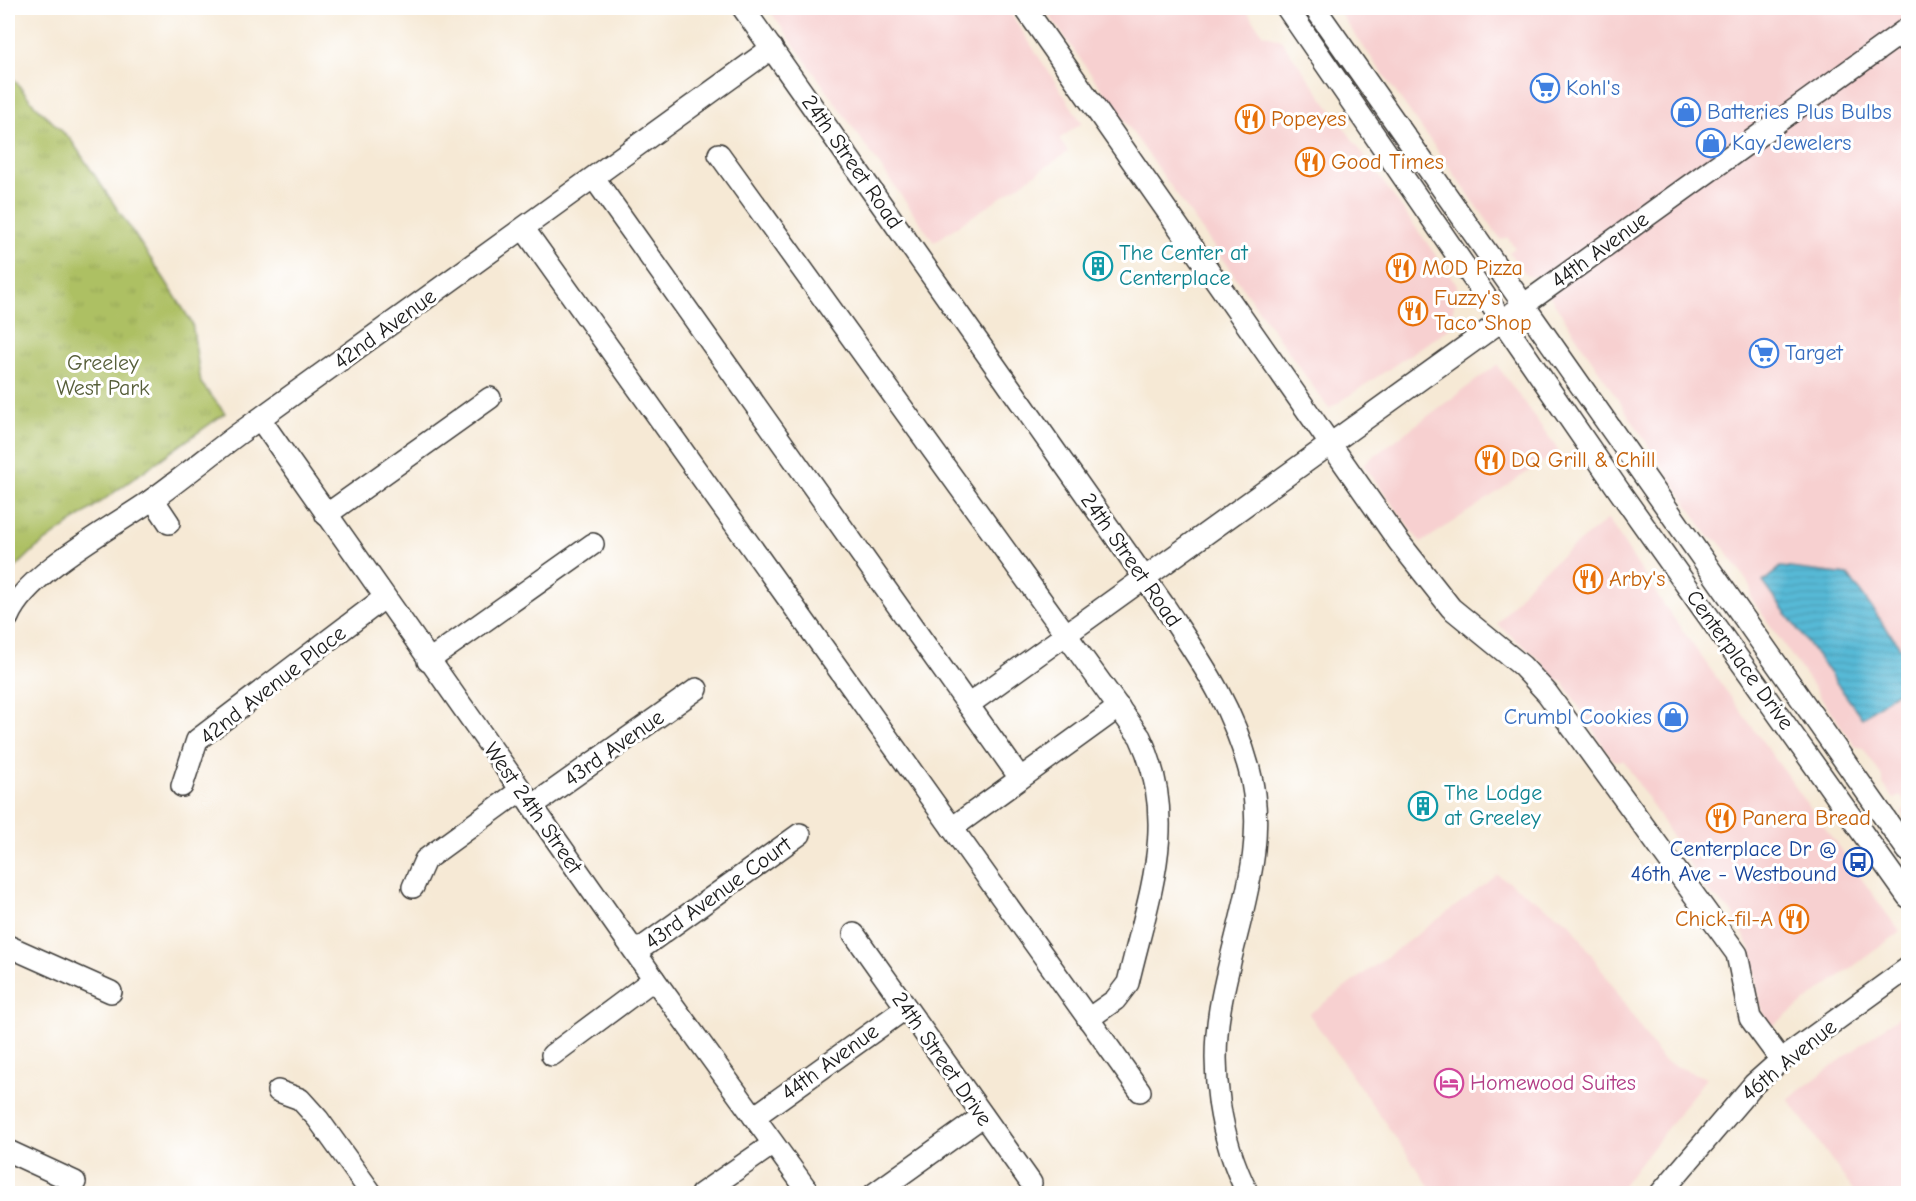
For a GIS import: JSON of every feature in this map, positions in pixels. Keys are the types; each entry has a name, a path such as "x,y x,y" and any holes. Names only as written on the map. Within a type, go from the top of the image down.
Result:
{"street":[{"name":"24th Street Road","path":"743,8 1144,578 1215,682 1236,728 1250,773 1256,822 1252,868 1220,1010 1216,1060 1218,1095 1226,1140 1248,1194"},
{"path":"1025,8 1399,542 1450,608 1522,666 1559,709 1737,954 1750,1018 1781,1060"},
{"name":"Centerplace Drive","path":"1287,8 1677,574 1908,897"},
{"name":"Centerplace Drive","path":"1315,8 1908,851"},
{"name":"44th Avenue","path":"968,705 1908,28"},
{"name":"42nd Avenue","path":"8,617 34,582 153,499 772,48"},
{"path":"719,154 1140,737 1158,786 1161,825 1159,849 1128,983 1115,1000 1088,1018"},
{"path":"594,178 1020,778"},
{"path":"524,229 1140,1091"},
{"path":"326,515 490,398"},
{"name":"West 24th Street","path":"260,419 428,661 810,1194"},
{"path":"153,499 169,523"},
{"path":"428,661 593,544"},
{"name":"42nd Avenue Place","path":"182,786 197,740 384,598"},
{"name":"43rd Avenue","path":"413,887 425,860 697,689"},
{"path":"952,828 1119,707"},
{"name":"43rd Avenue Court","path":"636,952 800,834"},
{"name":"24th Street Drive","path":"854,934 1031,1183"},
{"path":"8,946 111,992"},
{"name":"46th Avenue","path":"1660,1194 1740,1098 1781,1060 1908,968"},
{"name":"43rd Avenue Court","path":"552,1056 654,979"},
{"name":"44th Avenue","path":"753,1117 906,1008"},
{"path":"278,1091 300,1099 372,1194"},
{"path":"874,1194 983,1116"},
{"path":"701,1194 774,1143"},
{"path":"8,1151 75,1182"}],"shaded area":[{"path":"768,8 1007,8 1082,123 1059,139 1068,152 934,242"},
{"path":"1044,8 1245,8 1262,33 1281,40 1457,285 1450,328 1329,409"},
{"path":"1336,8 1908,8 1908,807 1900,795 1894,799 1863,748 1855,746 1751,598 1751,587 1719,541 1709,537 1537,277 1527,276 1509,252 1515,248 1507,237 1501,240"},
{"path":"1497,365 1559,451 1421,543 1363,464"},
{"path":"1608,519 1657,595 1900,932 1772,1026 1765,1018 1760,1004 1751,950 1733,913 1705,889 1624,761 1612,760 1562,680 1555,680 1539,659 1497,624 1534,578"},
{"path":"1908,807 1908,821 1902,812"},
{"path":"1498,875 1571,924 1663,1061 1706,1078 1617,1193 1434,1193 1309,1014"},
{"path":"1908,1010 1908,1193 1855,1193 1788,1099"}],"green space":[{"name":"Greeley West Park","path":"8,72 32,102 71,140 165,280 192,323 201,383 225,413 35,549 8,575"}],"water":[{"path":"1781,567 1848,575 1908,658 1908,683 1862,718 1763,582"}],"place":[{"name":"Kohl's","path":"1545,88"},
{"name":"Batteries Plus Bulbs","path":"1686,112"},
{"name":"Popeyes","path":"1250,119"},
{"name":"Kay Jewelers","path":"1711,143"},
{"name":"Good Times","path":"1310,162"},
{"name":"The Center at Centerplace","path":"1098,266"},
{"name":"MOD Pizza","path":"1401,268"},
{"name":"Fuzzy's Taco Shop","path":"1413,311"},
{"name":"Target","path":"1764,353"},
{"name":"DQ Grill & Chill","path":"1490,460"},
{"name":"Arby's","path":"1588,579"},
{"name":"Crumbl Cookies","path":"1673,717"},
{"name":"The Lodge at Greeley","path":"1423,806"},
{"name":"Panera Bread","path":"1721,818"},
{"name":"Centerplace Dr @ 46th Ave - Westbound","path":"1858,862"},
{"name":"Chick-fil-A","path":"1794,919"},
{"name":"Homewood Suites","path":"1449,1083"}]}
